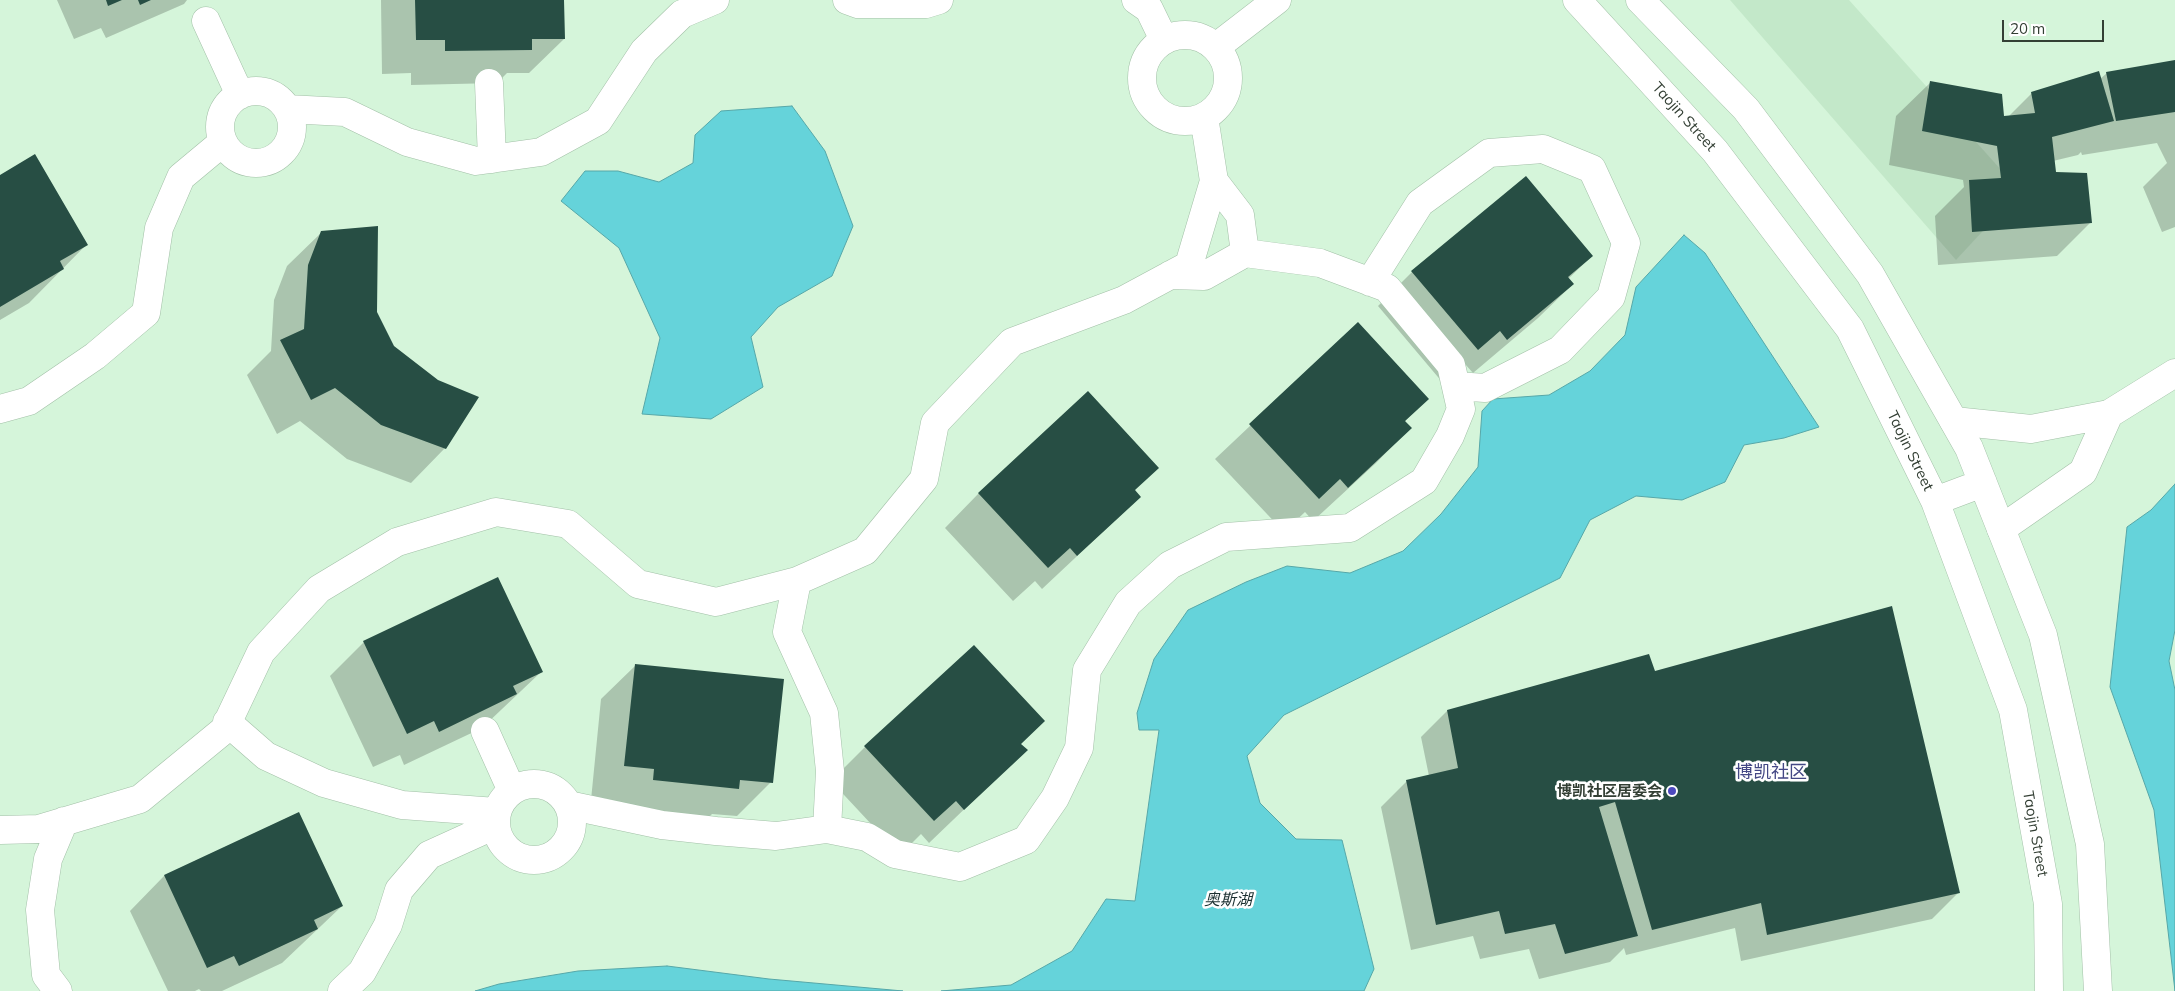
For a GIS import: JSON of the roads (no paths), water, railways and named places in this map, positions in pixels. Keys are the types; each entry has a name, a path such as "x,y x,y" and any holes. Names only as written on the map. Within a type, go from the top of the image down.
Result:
{"street":[{"path":"287,109 345,112 407,142 476,161 541,152 598,120 644,52 682,14 715,0"},
{"path":"847,0 858,4 931,1"},
{"path":"1136,0 1149,9 1164,40"},
{"path":"1216,47 1277,0"},
{"name":"Taojin Street","path":"1577,0 1715,151 1850,329 1935,502 2013,710 2048,904 2049,991"},
{"path":"1640,0 1746,109 1870,274 1969,448 2043,635 2090,844 2098,991"},
{"path":"206,21 240,95"},
{"path":"1191,34 1205,38 1216,47 1225,58 1229,71 1224,99 1216,110 1204,117 1189,121 1174,120 1161,114 1150,104 1144,91 1142,76 1145,62 1152,49 1164,40 1178,35 1191,34"},
{"path":"489,83 492,159"},
{"path":"257,91 269,94 280,99 287,109 291,120 288,143 282,152 272,159 261,163 249,163 229,152 223,142 220,130 221,118 226,107 240,95 257,91"},
{"path":"0,830 39,829 140,799 224,730 261,652 319,589 397,542 496,512 568,524 638,584 716,602 797,581 865,552 924,479 935,423 1012,342 1124,300 1189,265 1214,181 1204,117"},
{"path":"0,409 29,401 95,356 146,312 159,228 181,177 223,142"},
{"path":"1370,282 1420,203 1489,153 1543,149 1592,169 1626,242 1611,297 1560,350 1485,388 1456,386"},
{"path":"1214,181 1240,215 1245,253"},
{"path":"568,805 662,825 716,831 776,836 826,829 867,837 895,854 960,867 1026,840 1055,798 1079,748 1087,670 1128,603 1170,565 1226,537 1350,528 1424,481 1450,436 1461,409 1451,365 1387,288 1320,263 1245,253 1204,276 1170,275"},
{"path":"1954,421 2031,429 2109,414 2175,373"},
{"path":"2001,529 2083,472 2109,414"},
{"path":"1935,502 1983,483"},
{"path":"797,581 787,632 824,714 830,771 826,829"},
{"path":"227,722 266,756 324,783 402,805 501,810"},
{"path":"342,991 362,972 388,925 399,890 429,855 501,810 524,785 536,784 549,787 560,794 568,805 572,818 571,831 566,842 558,851 548,857 537,860 514,855 504,848 498,837 501,810 485,731"},
{"path":"58,991 46,975 40,910 48,859 64,821"}],"water":[{"path":"792,106 825,151 853,226 832,276 778,307 751,337 763,387 711,419 642,414 660,338 619,248 561,201 585,171 618,171 659,182 693,163 695,135 721,111"},
{"name":"奥斯湖","path":"1684,235 1705,253 1819,427 1784,438 1744,445 1725,482 1682,500 1636,496 1590,520 1560,578 1284,715 1247,756 1260,803 1296,839 1342,840 1374,969 1364,991 941,991 1011,985 1072,951 1106,899 1135,901 1159,730 1139,730 1137,713 1154,659 1188,610 1246,582 1287,566 1350,573 1403,551 1441,514 1478,467 1482,411 1493,399 1549,395 1590,371 1625,335 1636,287"},
{"path":"2175,484 2175,630 2169,661 2175,690 2175,991 2154,810 2110,687 2127,527 2151,510"},
{"path":"667,966 769,979 903,991 475,991 499,984 578,971"}],"place":[{"name":"博凯社区居委会","path":"1672,791"}],"district":[{"name":"博凯社区","path":"1771,773"}]}
